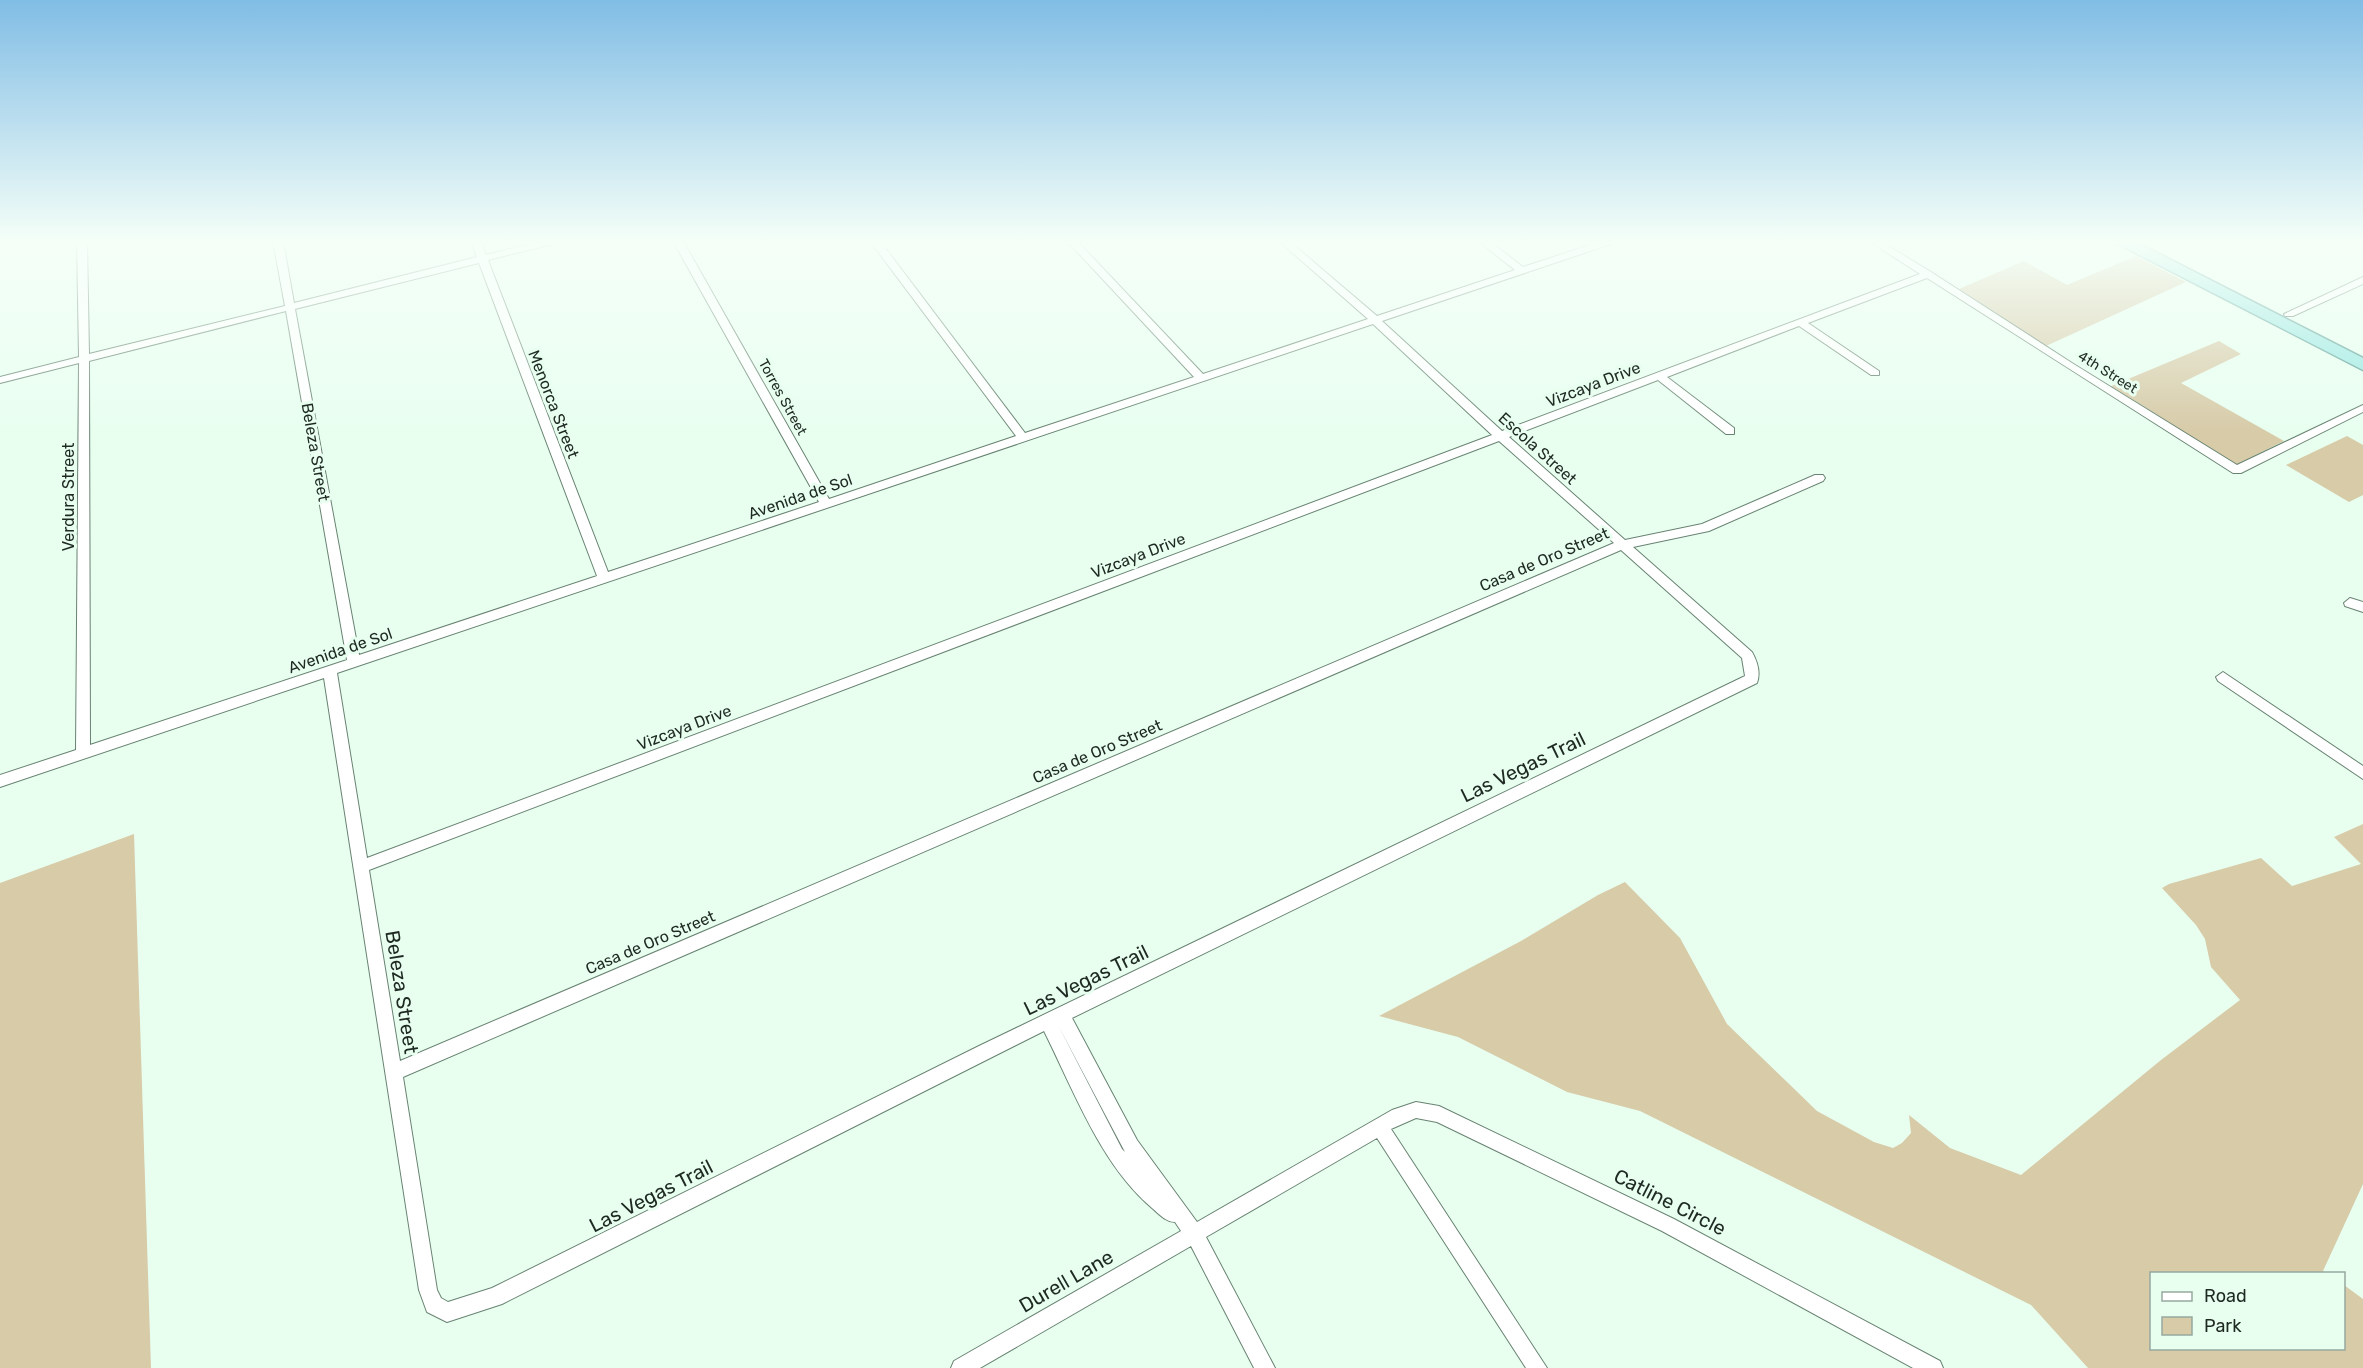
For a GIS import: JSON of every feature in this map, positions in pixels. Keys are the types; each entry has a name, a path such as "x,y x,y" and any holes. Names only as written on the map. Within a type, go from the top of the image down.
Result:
{"highway":[{"path":"2247,305 2363,365"},
{"path":"2271,305 2363,352"}],"street":[{"name":"Verdura Street","path":"83,305 83,753"},
{"path":"0,380 294,305"},
{"name":"Menorca Street","path":"501,305 604,579"},
{"name":"Torres Street","path":"714,305 826,504"},
{"path":"923,305 1023,438"},
{"path":"1132,305 1201,378"},
{"name":"Escola Street","path":"1358,305 1747,655 1751,664 1752,679 1744,683"},
{"name":"Avenida de Sol","path":"0,781 1420,305"},
{"name":"Vizcaya Drive","path":"360,867 1849,305"},
{"name":"4th Street","path":"1978,305 2068,365 2237,470 2363,408"},
{"path":"2289,314 2309,305"},
{"name":"Beleza Street","path":"289,306 354,662"},
{"path":"1802,323 1875,373"},
{"path":"1659,376 1730,431"},
{"name":"Casa de Oro Street","path":"393,1072 1622,545 1705,528 1819,478"},
{"name":"Beleza Street","path":"330,671 428,1290 434,1305 447,1312"},
{"path":"2223,676 2363,773"},
{"name":"Las Vegas Trail","path":"447,1312 495,1297 1055,1019 1744,683"},
{"path":"1055,1019 1124,1168 1140,1186 1194,1233 1265,1368"},
{"name":"Catline Circle","path":"1194,1233 1398,1116 1416,1110 1439,1114 1668,1225 1933,1368"},
{"path":"1379,1126 1537,1368"},
{"name":"Durell Lane","path":"961,1368 988,1361 1194,1233"}],"green space":[{"path":"1983,305 2136,305 2046,346"},
{"path":"2219,341 2241,354 2181,383 2284,441 2236,465 2109,387"},
{"path":"2347,436 2363,445 2363,495 2349,502 2286,465"},
{"path":"2363,824 2363,1184 2324,1272 2150,1272 2150,1350 2345,1350 2345,1286 2363,1299 2363,1368 2088,1368 2031,1305 1640,1111 1567,1092 1458,1037 1379,1016 1521,941 1598,895 1625,882 1680,938 1727,1024 1817,1111 1874,1142 1893,1148 1902,1143 1911,1133 1909,1115 1950,1148 2021,1175 2161,1060 2240,1000 2211,967 2205,939 2196,925 2162,888 2261,858 2292,886 2361,864 2334,837"},
{"path":"134,834 151,1368 0,1368 0,883"}]}
